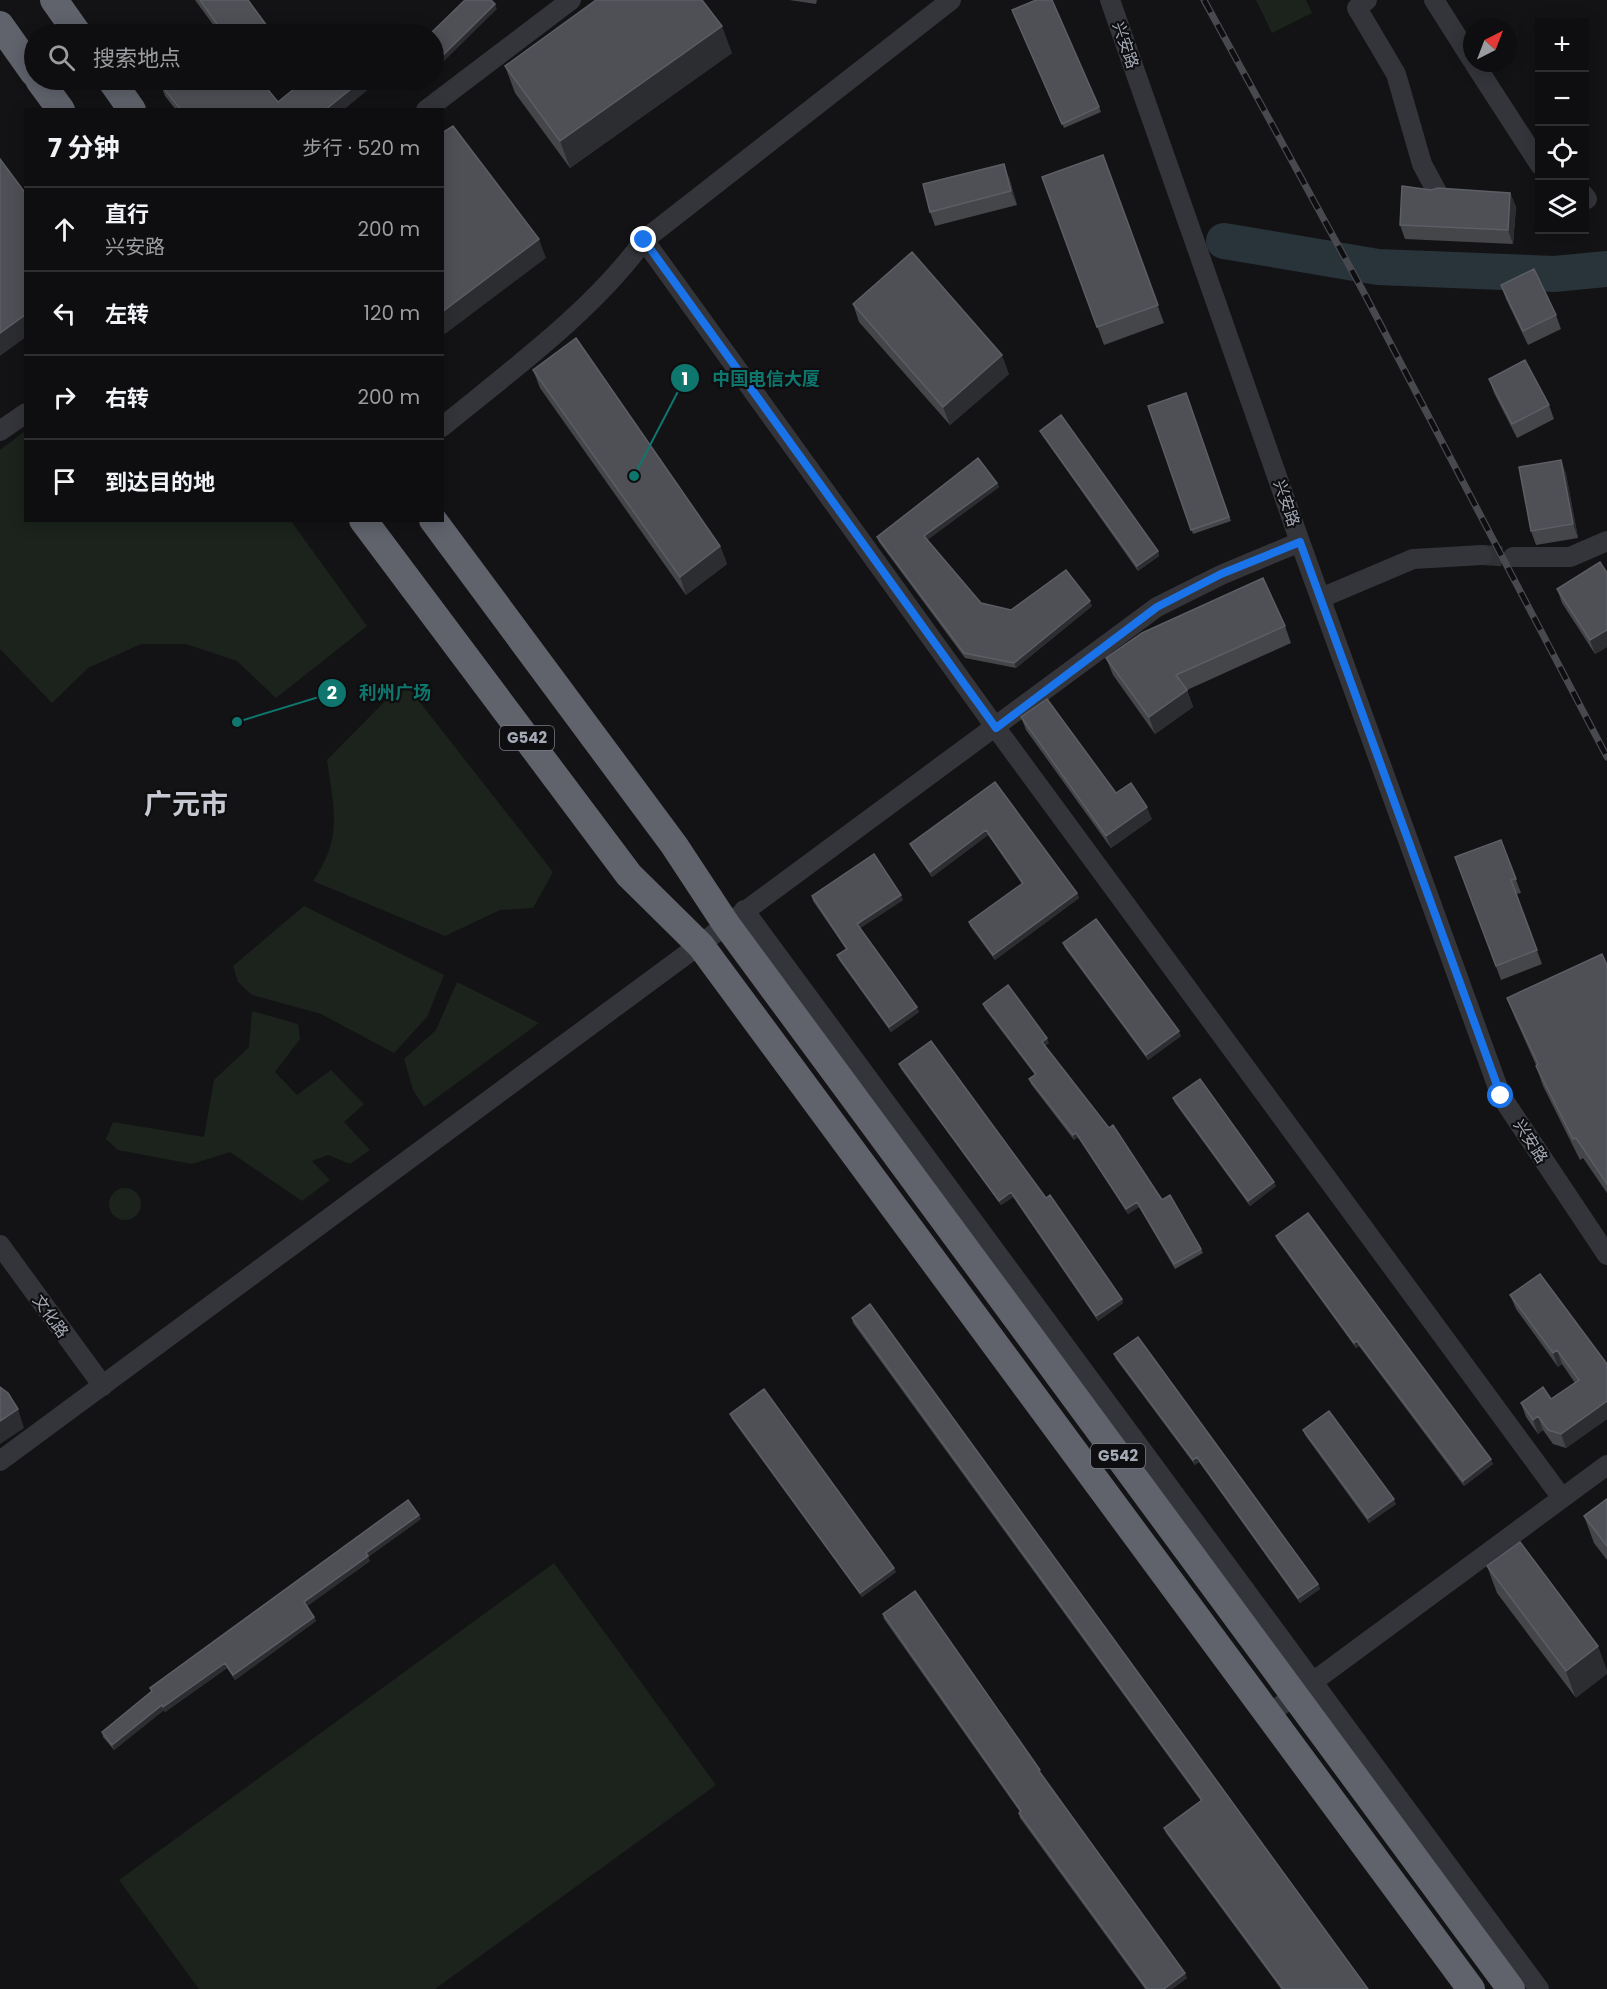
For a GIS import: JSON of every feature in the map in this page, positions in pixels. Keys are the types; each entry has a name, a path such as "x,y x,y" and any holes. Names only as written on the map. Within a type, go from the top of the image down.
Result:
{"highway":[{"path":"54,0 71,24"},
{"path":"0,25 24,59"},
{"path":"46,90 60,108"},
{"path":"118,90 131,108"},
{"name":"G542","path":"364,522 629,875 701,946 1471,1989"},
{"name":"G542","path":"434,522 674,845 735,917 1304,1689 1510,1989"}],"street":[{"path":"429,108 571,0"},
{"path":"444,425 524,360 622,271 644,240 951,0"},
{"name":"兴安路","path":"1110,0 1300,542 1501,1096 1607,1256"},
{"path":"1366,0 1357,8 1396,74 1422,164 1437,192"},
{"path":"1434,0 1463,46"},
{"path":"1479,72 1535,159"},
{"path":"644,240 996,728 1562,1498"},
{"path":"0,431 24,414"},
{"path":"1514,557 1570,557 1607,541"},
{"path":"0,1461 506,1085 701,946 735,917 996,728 1157,607 1221,574 1300,542"},
{"path":"1321,598 1413,559 1482,555"},
{"name":"文化路","path":"0,1245 103,1386"},
{"path":"1268,1715 1607,1465"},
{"path":"1304,1689 1539,1989"}],"shaded area":[{"path":"1256,0 1306,0 1312,13 1272,33"},
{"path":"24,432 24,522 292,522 367,626 276,698 237,661 186,644 141,644 88,668 52,703 0,649 0,450"},
{"path":"404,682 553,872 533,908 500,910 445,936 313,881 329,851 334,823 327,760"},
{"path":"304,906 444,975 427,1017 394,1053 321,1014 252,995 238,982 233,966"},
{"path":"457,982 539,1023 424,1107 413,1090 404,1059 436,1030"},
{"path":"252,1011 298,1024 300,1039 275,1072 297,1095 331,1070 364,1104 344,1122 370,1150 350,1164 328,1155 312,1161 330,1180 302,1201 230,1152 192,1164 118,1150 106,1139 113,1122 204,1137 214,1080 249,1047"},
{"path":"125,1188 136,1193 141,1204 136,1215 125,1220 114,1215 109,1204 114,1193"},
{"path":"554,1563 716,1785 435,1989 199,1989 119,1880"}],"building":[{"path":"200,0 248,0 266,24 217,24"},
{"path":"465,0 491,0 495,4 444,54 444,24 440,24"},
{"path":"596,0 702,0 722,26 560,141 505,66"},
{"path":"1036,0 1052,0 1099,107 1062,124 1012,10"},
{"path":"165,90 268,90 278,102 293,90 350,90 327,108 179,108"},
{"path":"453,126 539,239 444,310 444,132"},
{"path":"1103,155 1158,305 1097,327 1042,177"},
{"path":"0,159 24,191 24,315 0,333"},
{"path":"1004,164 1011,191 930,212 923,184"},
{"path":"1402,186 1431,190 1438,188 1510,193 1508,230 1400,225"},
{"path":"912,252 1002,355 943,407 853,304"},
{"path":"1534,269 1556,315 1523,331 1501,285"},
{"path":"576,338 720,546 680,577 533,370"},
{"path":"1525,360 1549,405 1512,424 1489,379"},
{"path":"1186,393 1229,517 1191,530 1148,406"},
{"path":"1061,415 1158,551 1137,566 1040,431"},
{"path":"978,458 997,483 924,536 981,603 1011,610 1066,570 1090,601 1014,663 964,653 877,537"},
{"path":"1561,460 1573,524 1531,531 1519,467"},
{"path":"1600,562 1607,573 1607,630 1590,640 1557,589"},
{"path":"1263,578 1285,626 1176,675 1187,690 1149,717 1106,658 1142,633"},
{"path":"1047,699 1116,793 1131,783 1147,807 1106,836 1021,717"},
{"path":"995,782 1077,893 993,955 969,922 1023,883 986,830 930,872 910,844"},
{"path":"1501,840 1516,879 1511,880 1537,950 1496,966 1455,857"},
{"path":"874,854 901,895 857,924 917,1007 889,1027 837,955 847,949 812,896"},
{"path":"1096,919 1179,1031 1146,1055 1063,943"},
{"path":"1602,954 1607,965 1607,1184 1576,1138 1573,1139 1536,1066 1538,1064 1507,998"},
{"path":"1008,985 1047,1038 1042,1042 1109,1128 1113,1125 1162,1200 1170,1195 1201,1249 1174,1264 1137,1202 1126,1209 1076,1133 1073,1135 1029,1079 1036,1074 983,1004"},
{"path":"931,1041 1046,1198 1050,1195 1122,1299 1096,1316 1011,1192 999,1201 899,1064"},
{"path":"1200,1079 1274,1182 1248,1201 1173,1098"},
{"path":"1308,1213 1491,1459 1463,1481 1357,1341 1354,1343 1276,1236"},
{"path":"1540,1274 1607,1364 1607,1401 1561,1434 1548,1430 1538,1416 1533,1420 1521,1403 1543,1387 1551,1399 1579,1380 1557,1350 1553,1353 1510,1295"},
{"path":"870,1304 1368,1989 1283,1989 1164,1828 1202,1800 852,1318"},
{"path":"1138,1337 1318,1584 1298,1598 1197,1457 1193,1460 1114,1354"},
{"path":"0,1387 8,1393 18,1409 0,1421"},
{"path":"764,1389 894,1568 860,1593 730,1414"},
{"path":"1329,1411 1394,1499 1368,1518 1303,1430"},
{"path":"1607,1499 1607,1546 1584,1516"},
{"path":"408,1500 419,1515 366,1553 368,1556 304,1602 314,1617 233,1675 225,1663 163,1707 162,1705 112,1745 102,1732 152,1691 150,1688"},
{"path":"1520,1542 1598,1646 1566,1671 1487,1566"},
{"path":"915,1591 1039,1771 1185,1973 1164,1989 1147,1989 1019,1813 1021,1811 883,1614"}],"waterway":[{"path":"1224,241 1378,267 1554,274 1607,269"}],"tunnel":[{"path":"1482,555 1513,557"}],"railway":[{"path":"1204,0 1363,291 1607,757"}],"place":[{"name":"中国电信大厦","path":"634,476"},
{"name":"利州广场","path":"237,722"}],"district":[{"name":"广元市","path":"186,804"}],"route":[{"path":"644,240 996,728 1157,607 1221,574 1300,542 1501,1096"}]}
